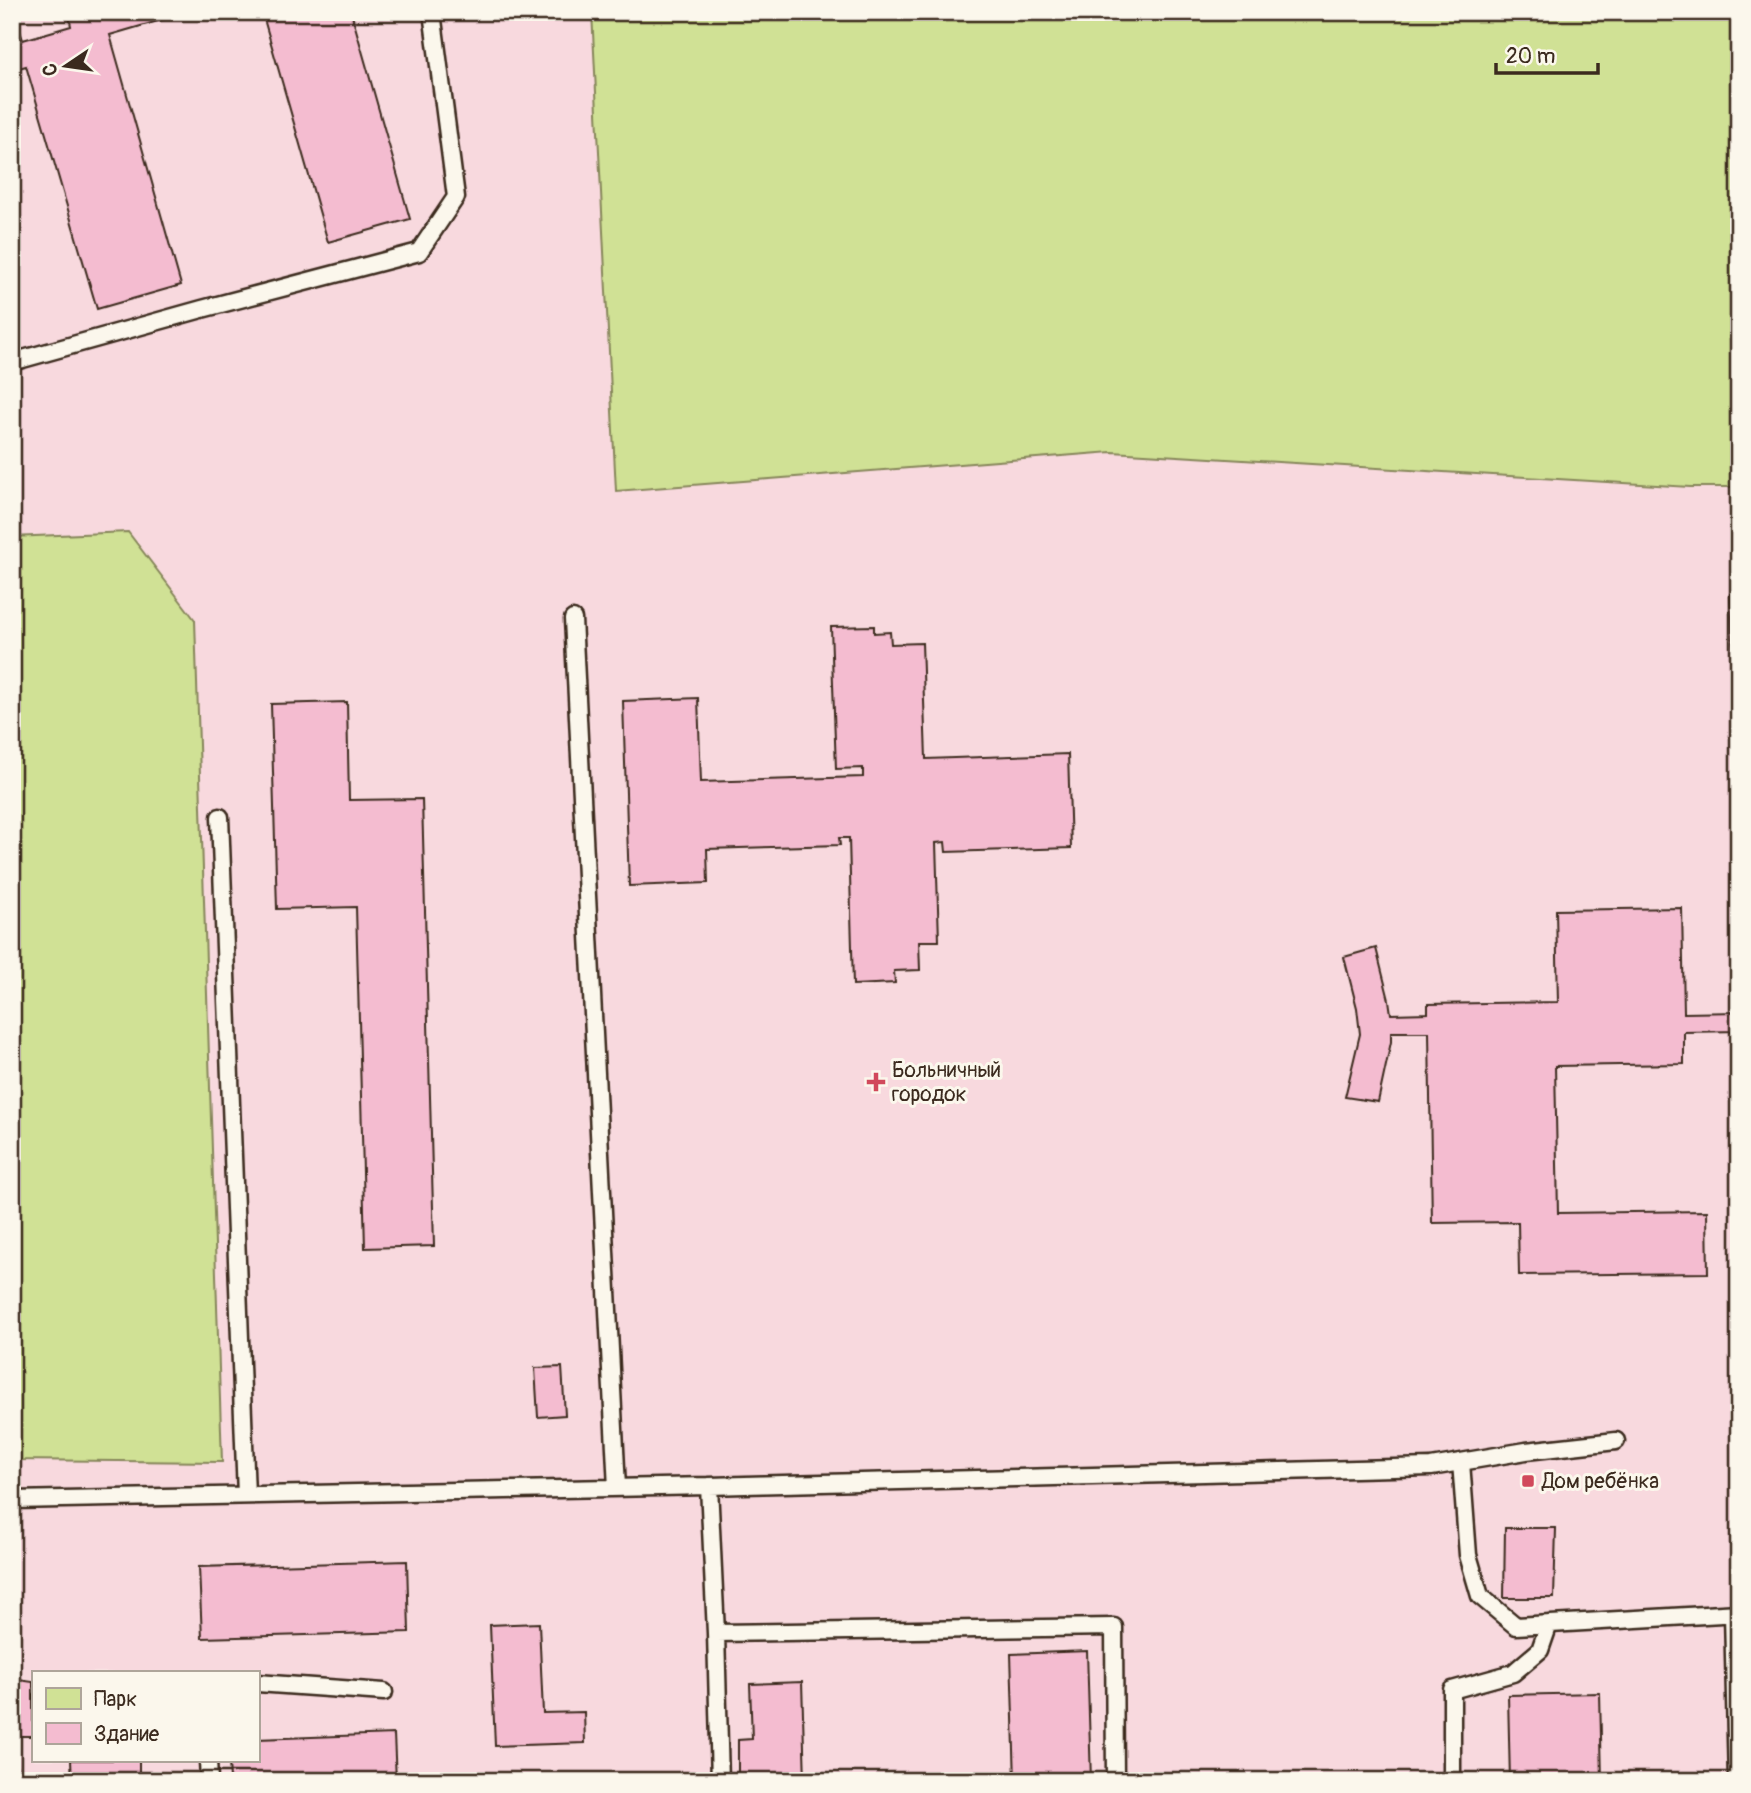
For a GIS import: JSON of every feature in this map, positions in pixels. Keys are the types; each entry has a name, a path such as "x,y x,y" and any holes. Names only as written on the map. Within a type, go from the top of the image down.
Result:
{"lane":[{"path":"12,362 419,252 456,197 432,12"},
{"path":"573,619 617,1488"},
{"path":"220,817 246,1495"},
{"path":"12,1500 709,1486 1430,1467 1525,1451 1616,1441"},
{"path":"1461,1462 1468,1555 1480,1596 1516,1626 1736,1614 1737,1781"},
{"path":"709,1486 720,1781"},
{"path":"1452,1781 1452,1689 1513,1673 1540,1650 1549,1624"},
{"path":"716,1633 1114,1627 1115,1781"},
{"path":"259,1683 384,1692"},
{"path":"208,1762 209,1781"}],"shaded area":[{"name":"Больничный городок","path":"12,12 592,12 616,491 1112,452 1690,487 1739,487 1739,1781 12,1781"}],"green space":[{"path":"592,12 1739,12 1739,487 1690,487 1112,452 616,491"},
{"path":"128,532 195,620 222,1462 12,1460 12,537"}],"building":[{"path":"68,12 189,12 110,35 181,285 97,309 26,66 12,70 12,34 20,31 23,40 71,26"},
{"path":"262,12 351,12 410,219 328,242"},
{"path":"1739,593 1739,727 1736,727 1730,594"},
{"path":"874,626 874,633 890,632 891,644 922,643 926,759 1068,754 1071,848 946,852 945,842 936,843 939,941 919,941 920,970 894,971 895,983 853,985 849,838 839,838 840,845 707,849 708,883 629,886 623,701 698,698 701,782 863,777 863,768 836,769 831,627"},
{"path":"347,702 349,800 422,799 434,1246 365,1248 356,907 277,909 271,704"},
{"path":"1682,908 1684,1013 1739,1012 1739,1031 1684,1032 1684,1064 1555,1066 1558,1213 1707,1211 1708,1273 1519,1275 1518,1222 1432,1223 1429,1032 1391,1032 1378,1102 1345,1097 1360,1034 1357,1008 1344,957 1376,948 1391,1014 1428,1013 1428,1004 1558,1002 1556,910"},
{"path":"562,1367 565,1415 538,1417 535,1368"},
{"path":"1505,1528 1556,1528 1554,1598 1504,1598"},
{"path":"407,1561 409,1632 202,1638 199,1567"},
{"path":"539,1623 543,1713 584,1712 585,1743 495,1746 490,1625"},
{"path":"1087,1651 1091,1781 1015,1781 1011,1654"},
{"path":"12,1679 32,1682 32,1736 17,1736 18,1781 12,1781"},
{"path":"802,1682 805,1781 752,1781 752,1777 738,1778 738,1740 752,1739 750,1684"},
{"path":"1600,1693 1602,1781 1510,1781 1508,1695"},
{"path":"394,1734 396,1781 230,1781 229,1762 259,1762 259,1739"},
{"path":"71,1762 139,1762 139,1781 72,1781"}],"place":[{"name":"Больничный городок","path":"876,1082"},
{"name":"Дом ребёнка","path":"1528,1481"}]}
